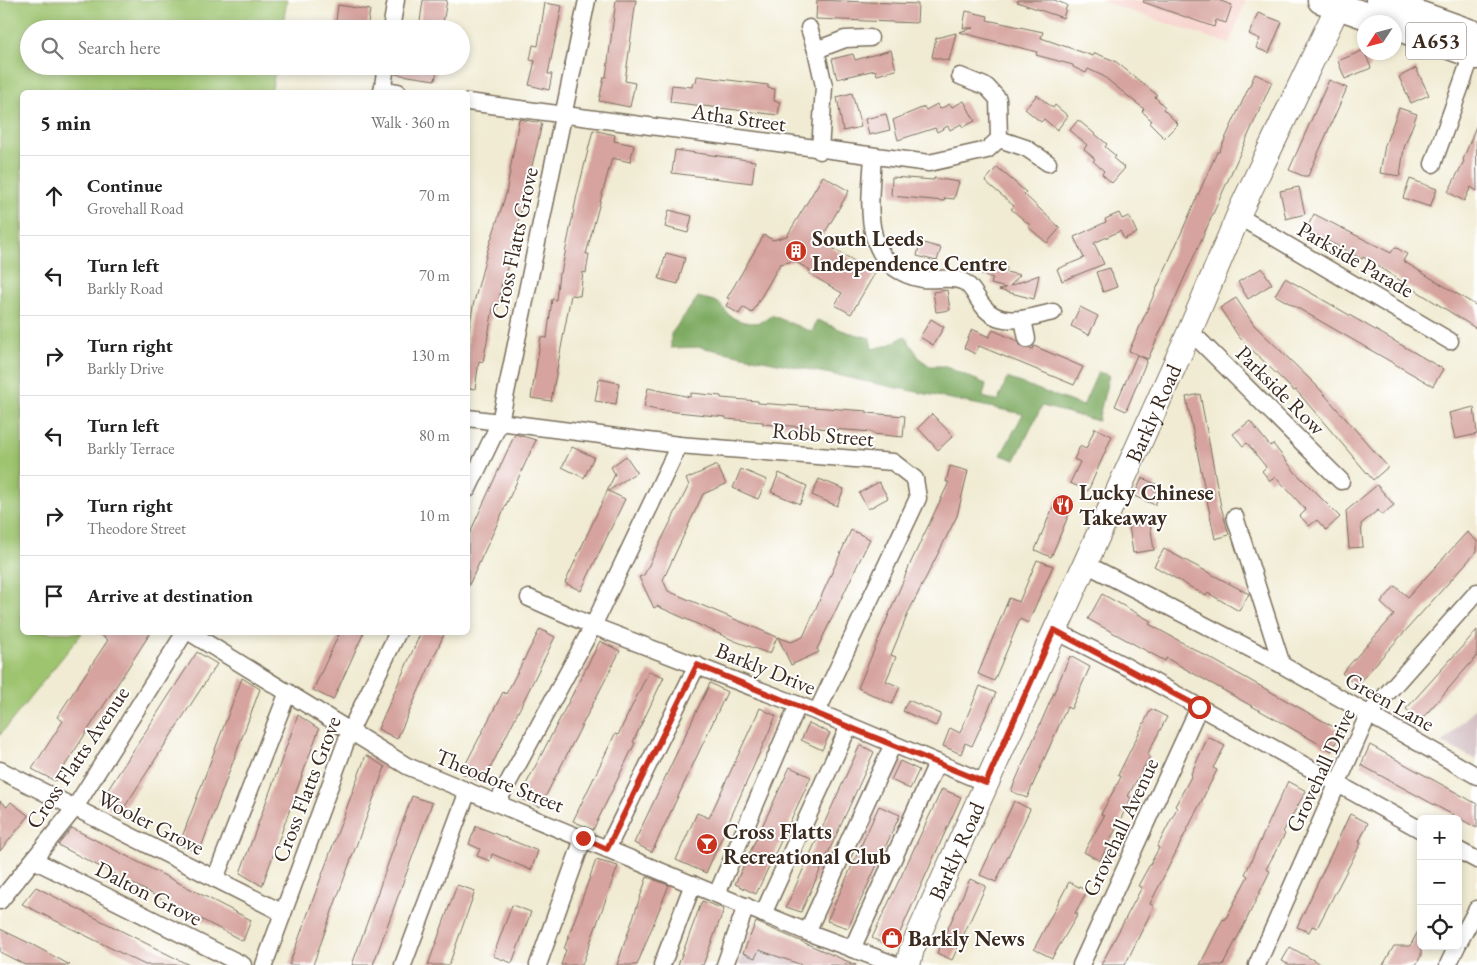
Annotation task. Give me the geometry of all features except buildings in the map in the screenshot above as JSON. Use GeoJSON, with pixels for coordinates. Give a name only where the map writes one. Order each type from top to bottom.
{"type":"FeatureCollection","features":[{"type":"Feature","properties":{"kind":"main road","name":"A653"},"geometry":{"type":"LineString","coordinates":[[1379,0],[1476,46]]}},
{"type":"Feature","properties":{"kind":"main road","name":"A653"},"geometry":{"type":"LineString","coordinates":[[1333,2],[1366,15]]}},
{"type":"Feature","properties":{"kind":"main road","name":"A653"},"geometry":{"type":"LineString","coordinates":[[1402,28],[1476,46]]}},
{"type":"Feature","properties":{"kind":"street"},"geometry":{"type":"LineString","coordinates":[[393,20],[396,0]]}},
{"type":"Feature","properties":{"kind":"street","name":"Cross Flatts Grove"},"geometry":{"type":"LineString","coordinates":[[470,485],[500,422],[587,0]]}},
{"type":"Feature","properties":{"kind":"street","name":"Barkly Road"},"geometry":{"type":"LineString","coordinates":[[908,965],[912,949],[1189,333],[1238,216],[1333,2]]}},
{"type":"Feature","properties":{"kind":"street"},"geometry":{"type":"LineString","coordinates":[[809,28],[824,86],[820,150]]}},
{"type":"Feature","properties":{"kind":"street"},"geometry":{"type":"LineString","coordinates":[[816,50],[845,39],[870,38]]}},
{"type":"Feature","properties":{"kind":"street"},"geometry":{"type":"LineString","coordinates":[[1433,164],[1476,46]]}},
{"type":"Feature","properties":{"kind":"street"},"geometry":{"type":"LineString","coordinates":[[386,75],[387,90]]}},
{"type":"Feature","properties":{"kind":"street"},"geometry":{"type":"LineString","coordinates":[[960,76],[987,86],[998,99],[999,139],[1026,148],[1048,163]]}},
{"type":"Feature","properties":{"kind":"street","name":"Atha Street"},"geometry":{"type":"LineString","coordinates":[[470,102],[929,164],[987,150],[999,139]]}},
{"type":"Feature","properties":{"kind":"street"},"geometry":{"type":"LineString","coordinates":[[873,156],[869,211],[871,230],[878,248],[890,262],[905,273],[923,279],[954,279],[964,282],[972,288],[984,307],[993,315],[1005,320],[1023,319],[1053,312]]}},
{"type":"Feature","properties":{"kind":"street","name":"Parkside Parade"},"geometry":{"type":"LineString","coordinates":[[1238,216],[1450,341]]}},
{"type":"Feature","properties":{"kind":"street"},"geometry":{"type":"LineString","coordinates":[[1023,319],[1027,339]]}},
{"type":"Feature","properties":{"kind":"street","name":"Parkside Row"},"geometry":{"type":"LineString","coordinates":[[1189,333],[1198,339],[1340,481]]}},
{"type":"Feature","properties":{"kind":"street","name":"Robb Street"},"geometry":{"type":"LineString","coordinates":[[470,418],[679,445],[893,462],[915,479],[918,498],[817,712]]}},
{"type":"Feature","properties":{"kind":"street"},"geometry":{"type":"LineString","coordinates":[[496,803],[592,626],[679,445]]}},
{"type":"Feature","properties":{"kind":"street"},"geometry":{"type":"LineString","coordinates":[[1235,517],[1282,665]]}},
{"type":"Feature","properties":{"kind":"street","name":"Green Lane"},"geometry":{"type":"LineString","coordinates":[[1084,563],[1282,665],[1477,776]]}},
{"type":"Feature","properties":{"kind":"street","name":"Grovehall Drive"},"geometry":{"type":"LineString","coordinates":[[1257,965],[1368,715],[1477,592]]}},
{"type":"Feature","properties":{"kind":"street","name":"Barkly Drive"},"geometry":{"type":"LineString","coordinates":[[529,598],[592,626],[817,712],[986,783]]}},
{"type":"Feature","properties":{"kind":"street"},"geometry":{"type":"LineString","coordinates":[[1054,630],[1199,707],[1417,828]]}},
{"type":"Feature","properties":{"kind":"street","name":"Cross Flatts Avenue"},"geometry":{"type":"LineString","coordinates":[[0,901],[74,809],[183,635]]}},
{"type":"Feature","properties":{"kind":"street","name":"Theodore Street"},"geometry":{"type":"LineString","coordinates":[[194,635],[407,766],[807,932],[896,965]]}},
{"type":"Feature","properties":{"kind":"street","name":"Cross Flatts Grove"},"geometry":{"type":"LineString","coordinates":[[264,965],[350,731],[397,635]]}},
{"type":"Feature","properties":{"kind":"street"},"geometry":{"type":"LineString","coordinates":[[607,849],[697,665]]}},
{"type":"Feature","properties":{"kind":"street"},"geometry":{"type":"LineString","coordinates":[[215,879],[288,692]]}},
{"type":"Feature","properties":{"kind":"street"},"geometry":{"type":"LineString","coordinates":[[717,894],[798,705]]}},
{"type":"Feature","properties":{"kind":"street","name":"Grovehall Avenue"},"geometry":{"type":"LineString","coordinates":[[1081,965],[1199,707]]}},
{"type":"Feature","properties":{"kind":"street"},"geometry":{"type":"LineString","coordinates":[[763,914],[849,726]]}},
{"type":"Feature","properties":{"kind":"street"},"geometry":{"type":"LineString","coordinates":[[807,932],[893,744]]}},
{"type":"Feature","properties":{"kind":"street"},"geometry":{"type":"LineString","coordinates":[[852,949],[937,763]]}},
{"type":"Feature","properties":{"kind":"street","name":"Wooler Grove"},"geometry":{"type":"LineString","coordinates":[[0,770],[283,913]]}},
{"type":"Feature","properties":{"kind":"street"},"geometry":{"type":"LineString","coordinates":[[403,965],[468,791]]}},
{"type":"Feature","properties":{"kind":"street"},"geometry":{"type":"LineString","coordinates":[[538,965],[583,838]]}},
{"type":"Feature","properties":{"kind":"street"},"geometry":{"type":"LineString","coordinates":[[1462,852],[1477,860]]}},
{"type":"Feature","properties":{"kind":"street","name":"Dalton Grove"},"geometry":{"type":"LineString","coordinates":[[34,860],[243,965]]}},
{"type":"Feature","properties":{"kind":"street"},"geometry":{"type":"LineString","coordinates":[[662,965],[693,884]]}},
{"type":"Feature","properties":{"kind":"street"},"geometry":{"type":"LineString","coordinates":[[725,965],[746,906]]}},
{"type":"Feature","properties":{"kind":"street"},"geometry":{"type":"LineString","coordinates":[[1462,937],[1477,909]]}},
{"type":"Feature","properties":{"kind":"street"},"geometry":{"type":"LineString","coordinates":[[1448,965],[1456,950]]}},
{"type":"Feature","properties":{"kind":"shaded area"},"geometry":{"type":"Polygon","coordinates":[[[1098,0],[1246,0],[1229,44],[1098,0]]]}},
{"type":"Feature","properties":{"kind":"shaded area"},"geometry":{"type":"Polygon","coordinates":[[[1477,706],[1477,760],[1443,743],[1477,706]]]}},
{"type":"Feature","properties":{"kind":"shaded area"},"geometry":{"type":"Polygon","coordinates":[[[756,922],[857,965],[738,965],[756,922]]]}},
{"type":"Feature","properties":{"kind":"green space"},"geometry":{"type":"Polygon","coordinates":[[[0,0],[287,0],[284,20],[20,20],[20,75],[274,75],[271,90],[20,90],[20,635],[80,635],[0,735],[0,0]]]}},
{"type":"Feature","properties":{"kind":"green space"},"geometry":{"type":"Polygon","coordinates":[[[698,297],[718,303],[728,314],[744,322],[756,323],[767,319],[771,315],[812,332],[817,320],[844,331],[870,338],[872,349],[889,345],[905,336],[920,359],[930,366],[944,366],[986,384],[983,397],[998,401],[1007,378],[1083,406],[1098,372],[1109,375],[1098,421],[1042,406],[1015,460],[1001,455],[1023,414],[700,347],[671,348],[671,334],[698,297]]]}},
{"type":"Feature","properties":{"kind":"place","name":"South Leeds Independence Centre"},"geometry":{"type":"Point","coordinates":[796,251]}},
{"type":"Feature","properties":{"kind":"place","name":"Lucky Chinese Takeaway"},"geometry":{"type":"Point","coordinates":[1063,505]}},
{"type":"Feature","properties":{"kind":"place","name":"Cross Flatts Recreational Club"},"geometry":{"type":"Point","coordinates":[707,844]}},
{"type":"Feature","properties":{"kind":"place","name":"Barkly News"},"geometry":{"type":"Point","coordinates":[892,938]}},
{"type":"Feature","properties":{"kind":"route"},"geometry":{"type":"LineString","coordinates":[[583,838],[607,849],[697,665],[817,712],[986,783],[1054,630],[1199,707]]}}]}
